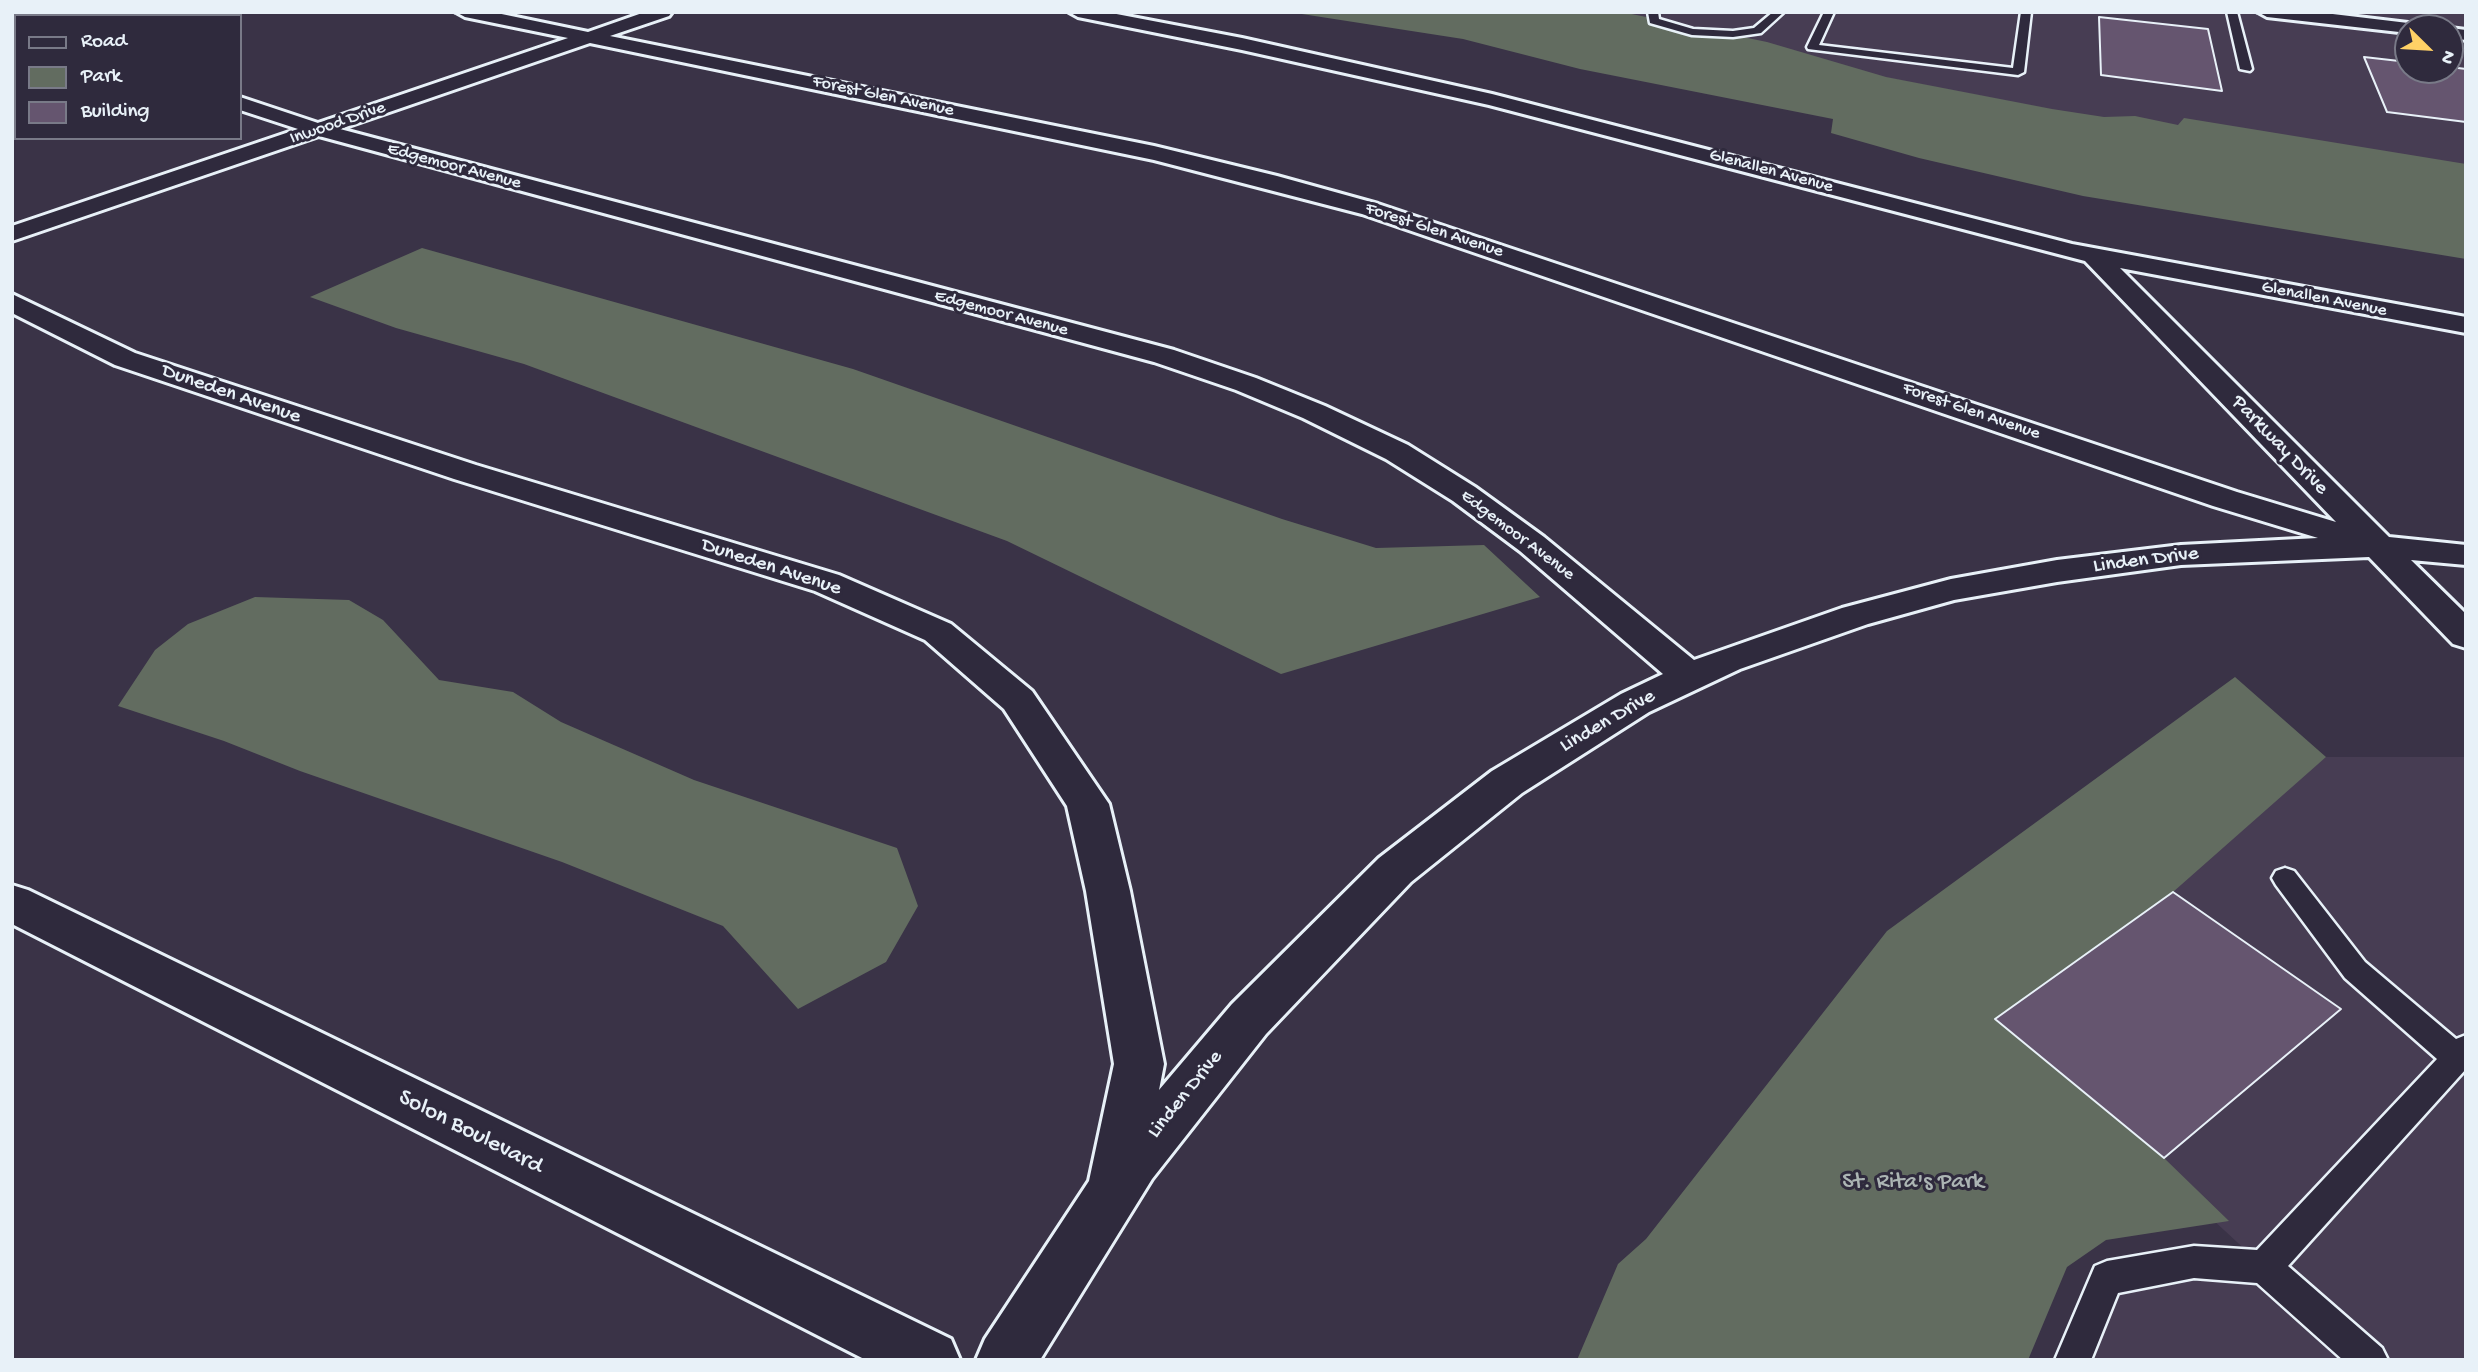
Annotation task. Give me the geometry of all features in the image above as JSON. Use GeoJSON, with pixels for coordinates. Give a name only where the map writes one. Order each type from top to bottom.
{"type":"FeatureCollection","features":[{"type":"Feature","properties":{"kind":"street","name":"Forest Glen Avenue"},"geometry":{"type":"LineString","coordinates":[[465,12],[1154,153],[1370,209],[2225,499],[2376,546]]}},
{"type":"Feature","properties":{"kind":"street","name":"Inwood Drive"},"geometry":{"type":"LineString","coordinates":[[12,234],[663,12]]}},
{"type":"Feature","properties":{"kind":"street","name":"Glenallen Avenue"},"geometry":{"type":"LineString","coordinates":[[1078,12],[1242,44],[1492,100],[2094,256],[2466,325]]}},
{"type":"Feature","properties":{"kind":"street"},"geometry":{"type":"LineString","coordinates":[[2267,12],[2394,26]]}},
{"type":"Feature","properties":{"kind":"street","name":"Edgemoor Avenue"},"geometry":{"type":"LineString","coordinates":[[242,104],[320,130],[1164,356],[1246,384],[1314,412],[1397,452],[1464,494],[1532,544],[1690,677]]}},
{"type":"Feature","properties":{"kind":"street","name":"Parkway Drive"},"geometry":{"type":"LineString","coordinates":[[2094,256],[2466,636]]}},
{"type":"Feature","properties":{"kind":"street","name":"Duneden Avenue"},"geometry":{"type":"LineString","coordinates":[[12,302],[125,359],[465,472],[827,583],[938,632],[1018,700],[1088,804],[1108,891],[1139,1064],[1113,1192]]}},
{"type":"Feature","properties":{"kind":"street","name":"Linden Drive"},"geometry":{"type":"LineString","coordinates":[[1006,1360],[1133,1161],[1249,1019],[1395,870],[1507,782],[1635,703],[1727,660],[1855,616],[1951,590],[2057,571],[2181,555],[2376,546],[2466,555]]}},
{"type":"Feature","properties":{"kind":"street","name":"Solon Boulevard"},"geometry":{"type":"LineString","coordinates":[[12,903],[636,1216],[930,1360]]}},
{"type":"Feature","properties":{"kind":"lane"},"geometry":{"type":"LineString","coordinates":[[1653,12],[1654,21],[1692,32],[1734,34],[1757,31],[1779,12]]}},
{"type":"Feature","properties":{"kind":"lane"},"geometry":{"type":"LineString","coordinates":[[1829,12],[1812,47],[2018,72],[2026,12]]}},
{"type":"Feature","properties":{"kind":"lane"},"geometry":{"type":"LineString","coordinates":[[2232,12],[2246,69]]}},
{"type":"Feature","properties":{"kind":"lane"},"geometry":{"type":"LineString","coordinates":[[2264,1267],[2461,1053],[2355,970],[2285,878]]}},
{"type":"Feature","properties":{"kind":"lane"},"geometry":{"type":"LineString","coordinates":[[2073,1360],[2107,1278],[2193,1262],[2264,1267],[2370,1360]]}},
{"type":"Feature","properties":{"kind":"shaded area"},"geometry":{"type":"Polygon","coordinates":[[[1547,12],[2466,12],[2466,190],[1547,12]]]}},
{"type":"Feature","properties":{"kind":"shaded area"},"geometry":{"type":"Polygon","coordinates":[[[2326,757],[2466,757],[2466,1360],[2073,1360],[2107,1278],[2263,1266],[1995,1019],[2326,757]]]}},
{"type":"Feature","properties":{"kind":"green space"},"geometry":{"type":"Polygon","coordinates":[[[1289,12],[1622,12],[1767,42],[1886,77],[2052,109],[2104,117],[2135,116],[2178,125],[2184,118],[2466,164],[2466,259],[2083,196],[1919,158],[1831,133],[1833,119],[1580,69],[1463,39],[1289,12]]]}},
{"type":"Feature","properties":{"kind":"green space"},"geometry":{"type":"Polygon","coordinates":[[[422,248],[853,369],[1282,519],[1376,548],[1484,545],[1540,597],[1281,674],[1007,541],[524,364],[396,328],[310,297],[422,248]]]}},
{"type":"Feature","properties":{"kind":"green space"},"geometry":{"type":"Polygon","coordinates":[[[255,597],[349,600],[383,620],[439,680],[513,692],[561,722],[694,780],[897,848],[918,906],[886,962],[798,1009],[723,926],[562,862],[300,771],[224,741],[118,706],[155,650],[188,624],[255,597]]]}},
{"type":"Feature","properties":{"kind":"green space","name":"St. Rita's Park"},"geometry":{"type":"Polygon","coordinates":[[[2235,677],[2326,757],[2173,892],[1995,1019],[2164,1158],[2229,1221],[2106,1240],[2067,1267],[2028,1360],[1577,1360],[1618,1264],[1646,1239],[1887,931],[2235,677]]]}},
{"type":"Feature","properties":{"kind":"building"},"geometry":{"type":"Polygon","coordinates":[[[2099,17],[2208,29],[2222,91],[2101,75],[2099,17]]]}},
{"type":"Feature","properties":{"kind":"building"},"geometry":{"type":"Polygon","coordinates":[[[2364,57],[2394,60],[2394,84],[2464,84],[2466,69],[2466,122],[2387,112],[2364,57]]]}},
{"type":"Feature","properties":{"kind":"building"},"geometry":{"type":"Polygon","coordinates":[[[2173,892],[2341,1009],[2164,1158],[1995,1019],[2173,892]]]}}]}
